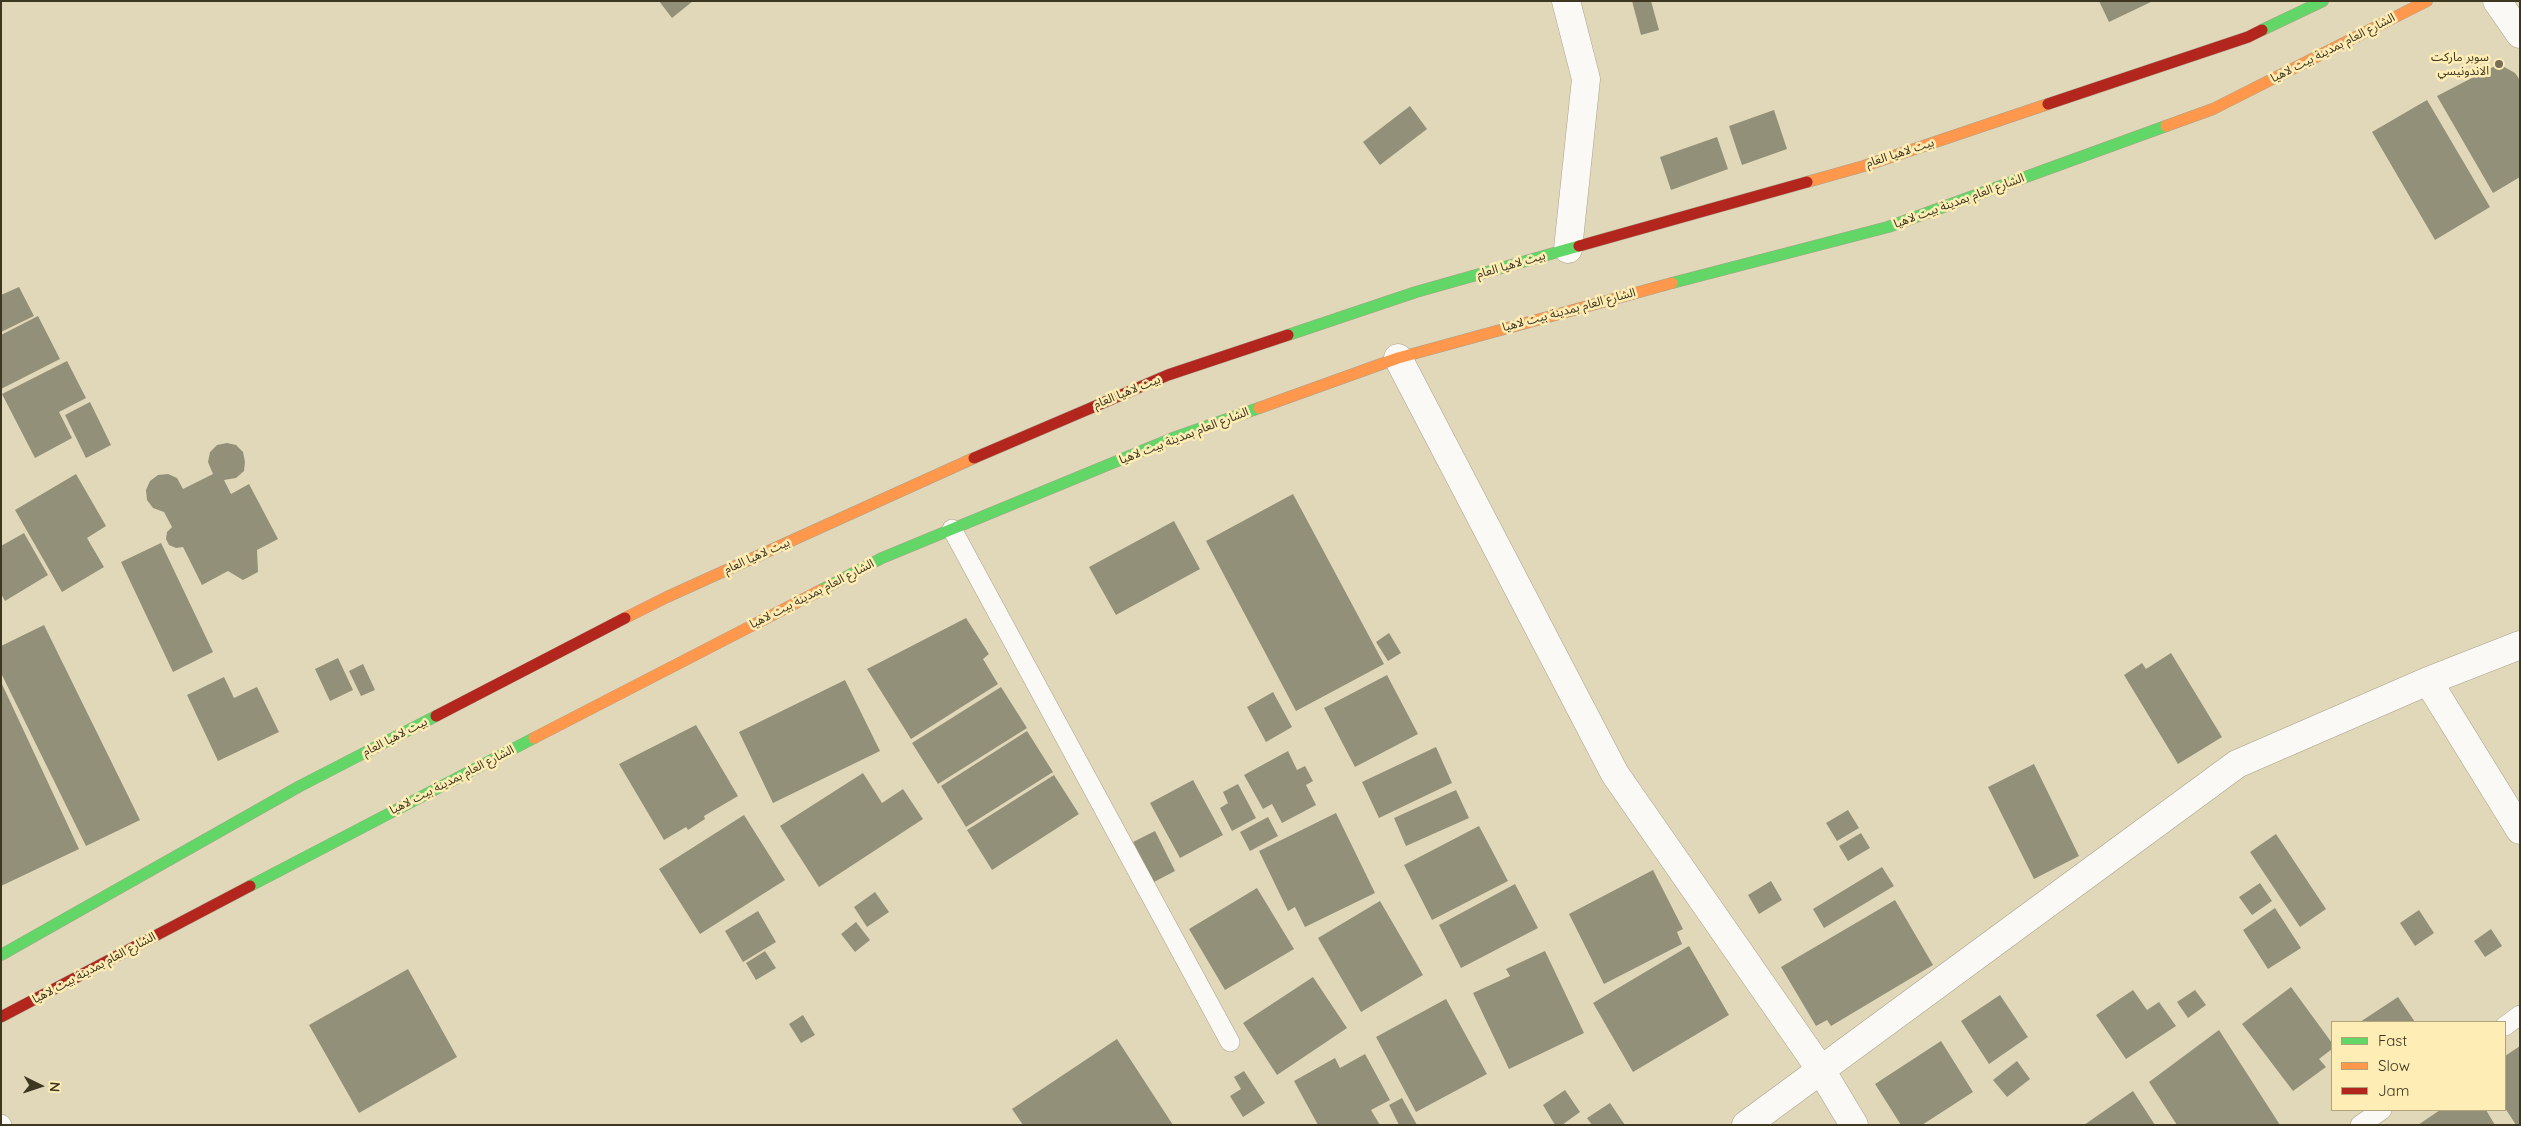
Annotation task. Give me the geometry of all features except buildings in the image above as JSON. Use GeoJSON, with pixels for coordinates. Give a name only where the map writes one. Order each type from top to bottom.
{"type":"FeatureCollection","features":[{"type":"Feature","properties":{"kind":"main road","name":"بيت لاهيا العام"},"geometry":{"type":"LineString","coordinates":[[1,955],[300,786],[667,597],[1019,437],[1168,375],[1416,292],[1864,166],[2248,37],[2323,1]]}},
{"type":"Feature","properties":{"kind":"main road","name":"الشارع العام بمدينة بيت لاهيا"},"geometry":{"type":"LineString","coordinates":[[1,1017],[419,797],[882,558],[1173,438],[1398,358],[1574,308],[1888,227],[2213,109],[2427,1]]}},
{"type":"Feature","properties":{"kind":"street"},"geometry":{"type":"LineString","coordinates":[[1566,1],[1586,79],[1568,249]]}},
{"type":"Feature","properties":{"kind":"street"},"geometry":{"type":"LineString","coordinates":[[2497,1],[2520,34]]}},
{"type":"Feature","properties":{"kind":"street"},"geometry":{"type":"LineString","coordinates":[[1398,358],[1615,774],[1821,1070],[1854,1125]]}},
{"type":"Feature","properties":{"kind":"street"},"geometry":{"type":"LineString","coordinates":[[1746,1125],[2237,764],[2428,681],[2520,645]]}},
{"type":"Feature","properties":{"kind":"street"},"geometry":{"type":"LineString","coordinates":[[2428,681],[2520,830]]}},
{"type":"Feature","properties":{"kind":"lane"},"geometry":{"type":"LineString","coordinates":[[952,529],[1230,1042]]}},
{"type":"Feature","properties":{"kind":"lane"},"geometry":{"type":"LineString","coordinates":[[2506,1025],[2520,1015]]}},
{"type":"Feature","properties":{"kind":"lane"},"geometry":{"type":"LineString","coordinates":[[2360,1125],[2381,1111]]}},
{"type":"Feature","properties":{"kind":"traffic: fast"},"geometry":{"type":"LineString","coordinates":[[2262,30],[2323,1]]}},
{"type":"Feature","properties":{"kind":"traffic: fast"},"geometry":{"type":"LineString","coordinates":[[1672,283],[1888,227],[2166,126]]}},
{"type":"Feature","properties":{"kind":"traffic: fast"},"geometry":{"type":"LineString","coordinates":[[1288,335],[1416,292],[1579,246]]}},
{"type":"Feature","properties":{"kind":"traffic: fast"},"geometry":{"type":"LineString","coordinates":[[821,590],[882,558],[1173,438],[1259,408]]}},
{"type":"Feature","properties":{"kind":"traffic: fast"},"geometry":{"type":"LineString","coordinates":[[1,955],[300,786],[436,716]]}},
{"type":"Feature","properties":{"kind":"traffic: fast"},"geometry":{"type":"LineString","coordinates":[[250,886],[534,738]]}},
{"type":"Feature","properties":{"kind":"traffic: slow"},"geometry":{"type":"LineString","coordinates":[[2166,126],[2213,109],[2427,1]]}},
{"type":"Feature","properties":{"kind":"traffic: slow"},"geometry":{"type":"LineString","coordinates":[[1807,182],[1864,166],[2048,104]]}},
{"type":"Feature","properties":{"kind":"traffic: slow"},"geometry":{"type":"LineString","coordinates":[[1259,408],[1398,358],[1672,283]]}},
{"type":"Feature","properties":{"kind":"traffic: slow"},"geometry":{"type":"LineString","coordinates":[[625,618],[667,597],[974,458]]}},
{"type":"Feature","properties":{"kind":"traffic: slow"},"geometry":{"type":"LineString","coordinates":[[534,738],[821,590]]}},
{"type":"Feature","properties":{"kind":"traffic: jam"},"geometry":{"type":"LineString","coordinates":[[2048,104],[2248,37],[2262,30]]}},
{"type":"Feature","properties":{"kind":"traffic: jam"},"geometry":{"type":"LineString","coordinates":[[1579,246],[1807,182]]}},
{"type":"Feature","properties":{"kind":"traffic: jam"},"geometry":{"type":"LineString","coordinates":[[974,458],[1168,375],[1288,335]]}},
{"type":"Feature","properties":{"kind":"traffic: jam"},"geometry":{"type":"LineString","coordinates":[[436,716],[625,618]]}},
{"type":"Feature","properties":{"kind":"traffic: jam"},"geometry":{"type":"LineString","coordinates":[[1,1017],[250,886]]}},
{"type":"Feature","properties":{"kind":"place","name":"سوبر ماركت الاندونيسي"},"geometry":{"type":"Point","coordinates":[2499,64]}}]}
